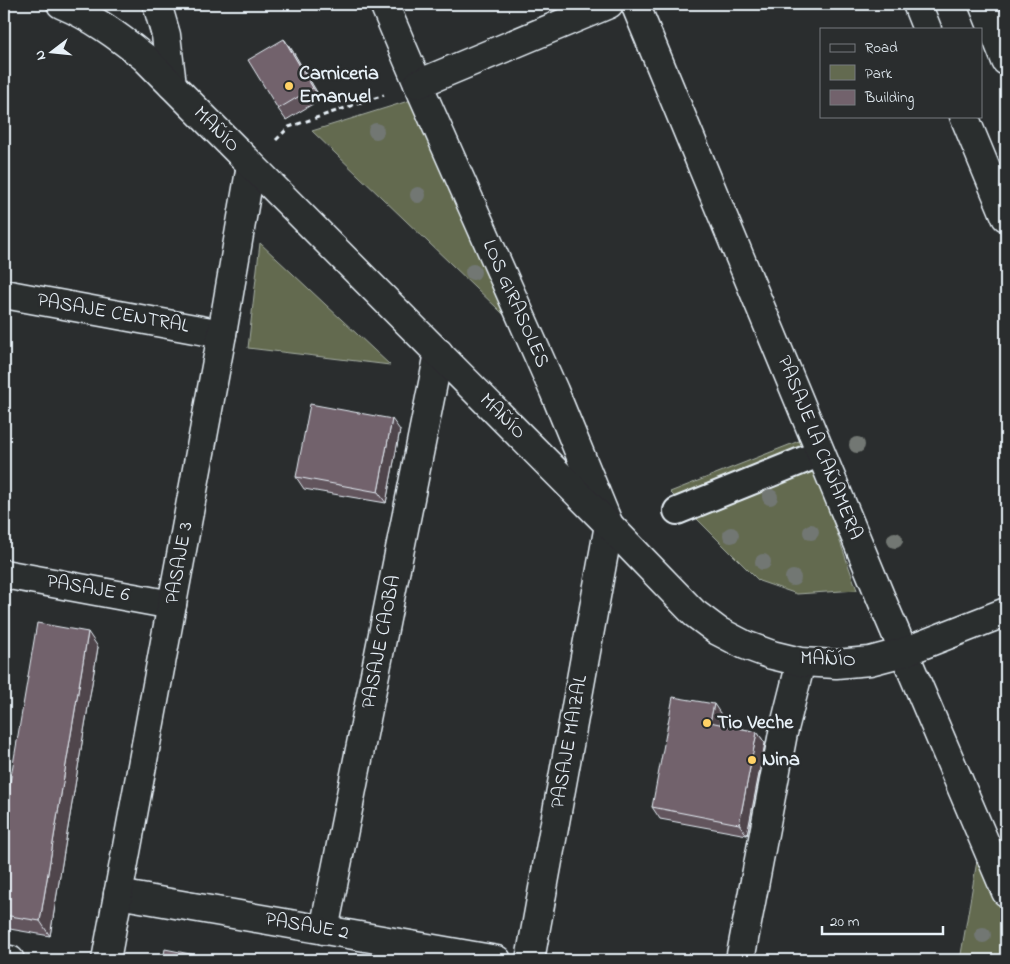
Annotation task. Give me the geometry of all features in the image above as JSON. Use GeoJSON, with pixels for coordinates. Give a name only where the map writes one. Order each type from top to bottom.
{"type":"FeatureCollection","features":[{"type":"Feature","properties":{"kind":"street","name":"MAÑÍO"},"geometry":{"type":"LineString","coordinates":[[61,4],[113,32],[144,57],[439,353],[694,613],[718,631],[745,645],[772,655],[802,662],[836,664],[870,661],[904,652],[1006,612]]}},
{"type":"Feature","properties":{"kind":"street"},"geometry":{"type":"LineString","coordinates":[[157,4],[166,35],[172,85]]}},
{"type":"Feature","properties":{"kind":"street","name":"LOS GIRASOLES"},"geometry":{"type":"LineString","coordinates":[[384,4],[554,391],[609,525]]}},
{"type":"Feature","properties":{"kind":"street"},"geometry":{"type":"LineString","coordinates":[[418,84],[609,4]]}},
{"type":"Feature","properties":{"kind":"street","name":"PASAJE LA CAÑAMERA"},"geometry":{"type":"LineString","coordinates":[[635,4],[904,652],[1006,892]]}},
{"type":"Feature","properties":{"kind":"street"},"geometry":{"type":"LineString","coordinates":[[917,4],[927,28]]}},
{"type":"Feature","properties":{"kind":"street"},"geometry":{"type":"LineString","coordinates":[[982,4],[1006,61]]}},
{"type":"Feature","properties":{"kind":"street"},"geometry":{"type":"LineString","coordinates":[[965,118],[1006,217]]}},
{"type":"Feature","properties":{"kind":"street","name":"PASAJE 3"},"geometry":{"type":"LineString","coordinates":[[106,960],[222,334],[251,165]]}},
{"type":"Feature","properties":{"kind":"street","name":"PASAJE CENTRAL"},"geometry":{"type":"LineString","coordinates":[[4,294],[222,334]]}},
{"type":"Feature","properties":{"kind":"street","name":"PASAJE CAOBA"},"geometry":{"type":"LineString","coordinates":[[324,930],[439,353]]}},
{"type":"Feature","properties":{"kind":"street"},"geometry":{"type":"LineString","coordinates":[[677,511],[821,453]]}},
{"type":"Feature","properties":{"kind":"street","name":"PASAJE MAIZAL"},"geometry":{"type":"LineString","coordinates":[[530,960],[609,525]]}},
{"type":"Feature","properties":{"kind":"street","name":"PASAJE 6"},"geometry":{"type":"LineString","coordinates":[[4,574],[172,605]]}},
{"type":"Feature","properties":{"kind":"street"},"geometry":{"type":"LineString","coordinates":[[740,960],[783,734],[802,662]]}},
{"type":"Feature","properties":{"kind":"street","name":"PASAJE 2"},"geometry":{"type":"LineString","coordinates":[[118,894],[497,960]]}},
{"type":"Feature","properties":{"kind":"street"},"geometry":{"type":"LineString","coordinates":[[4,959],[10,960]]}},
{"type":"Feature","properties":{"kind":"path"},"geometry":{"type":"LineString","coordinates":[[251,165],[289,127],[418,84]]}},
{"type":"Feature","properties":{"kind":"green space"},"geometry":{"type":"Polygon","coordinates":[[[421,97],[521,331],[312,131],[421,97]]]}},
{"type":"Feature","properties":{"kind":"green space"},"geometry":{"type":"Polygon","coordinates":[[[260,243],[390,365],[248,348],[260,243]]]}},
{"type":"Feature","properties":{"kind":"green space"},"geometry":{"type":"Polygon","coordinates":[[[804,439],[857,590],[797,594],[759,581],[670,492],[804,439]]]}},
{"type":"Feature","properties":{"kind":"green space"},"geometry":{"type":"Polygon","coordinates":[[[979,849],[1006,920],[1006,960],[960,960],[979,849]]]}},
{"type":"Feature","properties":{"kind":"building","name":"Carniceria Emanuel"},"geometry":{"type":"Polygon","coordinates":[[[284,39],[313,88],[278,109],[248,60],[284,39]]]}},
{"type":"Feature","properties":{"kind":"building"},"geometry":{"type":"Polygon","coordinates":[[[310,404],[392,419],[378,492],[296,477],[310,404]]]}},
{"type":"Feature","properties":{"kind":"building"},"geometry":{"type":"Polygon","coordinates":[[[37,623],[88,632],[40,921],[4,915],[4,812],[37,623]]]}},
{"type":"Feature","properties":{"kind":"building"},"geometry":{"type":"Polygon","coordinates":[[[673,697],[714,704],[710,722],[757,732],[739,824],[652,807],[673,697]]]}},
{"type":"Feature","properties":{"kind":"building"},"geometry":{"type":"Polygon","coordinates":[[[165,949],[220,960],[163,960],[165,949]]]}},
{"type":"Feature","properties":{"kind":"place","name":"Carniceria Emanuel"},"geometry":{"type":"Point","coordinates":[289,86]}},
{"type":"Feature","properties":{"kind":"place","name":"Tio Veche"},"geometry":{"type":"Point","coordinates":[707,723]}},
{"type":"Feature","properties":{"kind":"place","name":"Nina"},"geometry":{"type":"Point","coordinates":[752,760]}}]}
